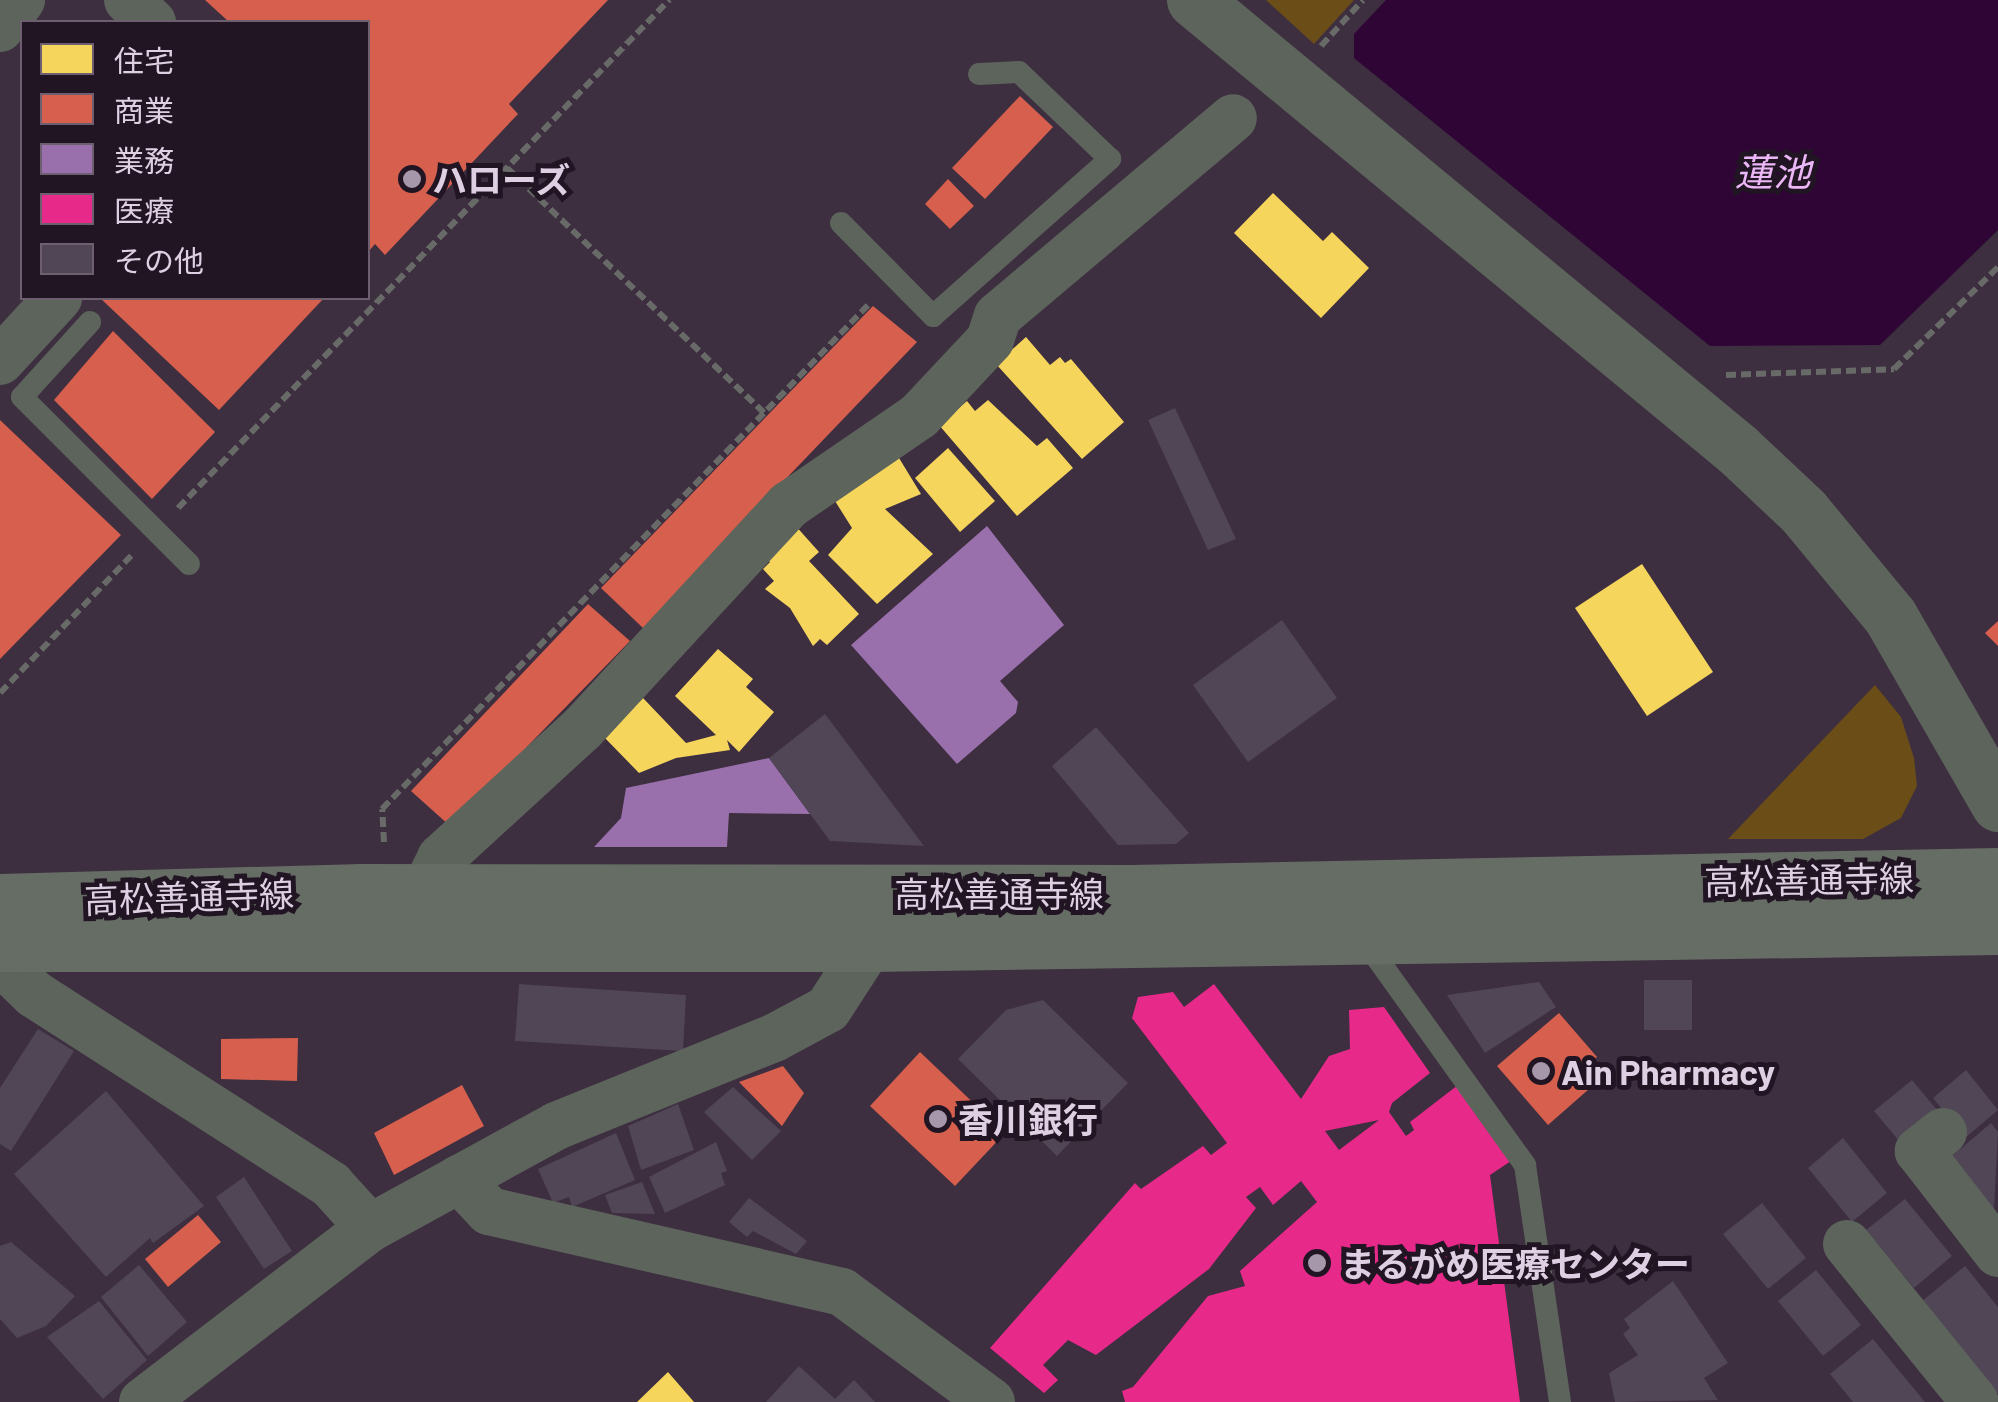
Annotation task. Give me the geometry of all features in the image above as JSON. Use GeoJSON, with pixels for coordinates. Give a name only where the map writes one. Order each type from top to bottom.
{"type":"FeatureCollection","features":[{"type":"Feature","properties":{"kind":"main road","name":"高松善通寺線"},"geometry":{"type":"LineString","coordinates":[[0,901],[405,874],[871,919],[1362,936],[1998,927]]}},
{"type":"Feature","properties":{"kind":"main road","name":"高松善通寺線"},"geometry":{"type":"LineString","coordinates":[[0,944],[871,919],[1328,888],[1998,876]]}},
{"type":"Feature","properties":{"kind":"street"},"geometry":{"type":"LineString","coordinates":[[0,28],[21,0]]}},
{"type":"Feature","properties":{"kind":"street"},"geometry":{"type":"LineString","coordinates":[[128,0],[150,20]]}},
{"type":"Feature","properties":{"kind":"street"},"geometry":{"type":"LineString","coordinates":[[1194,0],[1738,448],[1803,511],[1890,616],[1998,804]]}},
{"type":"Feature","properties":{"kind":"street"},"geometry":{"type":"LineString","coordinates":[[405,874],[441,858],[582,729],[789,506],[919,416],[990,340],[998,316],[1233,118]]}},
{"type":"Feature","properties":{"kind":"street"},"geometry":{"type":"LineString","coordinates":[[0,361],[74,310]]}},
{"type":"Feature","properties":{"kind":"street"},"geometry":{"type":"LineString","coordinates":[[145,1401],[370,1228],[556,1126],[774,1038],[828,1009],[871,919]]}},
{"type":"Feature","properties":{"kind":"street"},"geometry":{"type":"LineString","coordinates":[[0,961],[34,994],[331,1185],[370,1228]]}},
{"type":"Feature","properties":{"kind":"street"},"geometry":{"type":"LineString","coordinates":[[1943,1132],[1919,1151],[1998,1253]]}},
{"type":"Feature","properties":{"kind":"street"},"geometry":{"type":"LineString","coordinates":[[459,1179],[489,1211],[662,1245],[842,1292],[992,1402]]}},
{"type":"Feature","properties":{"kind":"street"},"geometry":{"type":"LineString","coordinates":[[1847,1244],[1974,1402]]}},
{"type":"Feature","properties":{"kind":"lane"},"geometry":{"type":"LineString","coordinates":[[841,222],[933,316],[1110,159],[1019,72],[980,74]]}},
{"type":"Feature","properties":{"kind":"lane"},"geometry":{"type":"LineString","coordinates":[[74,310],[22,397],[189,564]]}},
{"type":"Feature","properties":{"kind":"lane"},"geometry":{"type":"LineString","coordinates":[[1328,888],[1526,1165],[1560,1402]]}},
{"type":"Feature","properties":{"kind":"path"},"geometry":{"type":"LineString","coordinates":[[0,693],[669,0]]}},
{"type":"Feature","properties":{"kind":"path"},"geometry":{"type":"LineString","coordinates":[[1314,54],[1363,0]]}},
{"type":"Feature","properties":{"kind":"path"},"geometry":{"type":"LineString","coordinates":[[507,168],[764,413]]}},
{"type":"Feature","properties":{"kind":"path"},"geometry":{"type":"LineString","coordinates":[[1710,376],[1894,369],[1998,267]]}},
{"type":"Feature","properties":{"kind":"path"},"geometry":{"type":"LineString","coordinates":[[405,874],[382,809],[878,294]]}},
{"type":"Feature","properties":{"kind":"shaded area"},"geometry":{"type":"Polygon","coordinates":[[[1266,0],[1354,0],[1314,44],[1266,0]]]}},
{"type":"Feature","properties":{"kind":"shaded area"},"geometry":{"type":"Polygon","coordinates":[[[1875,685],[1901,717],[1914,758],[1917,786],[1901,818],[1863,839],[1728,839],[1875,685]]]}},
{"type":"Feature","properties":{"kind":"water","name":"蓮池"},"geometry":{"type":"Polygon","coordinates":[[[1386,0],[1998,0],[1998,230],[1880,345],[1710,346],[1354,58],[1354,34],[1386,0]]]}},
{"type":"Feature","properties":{"kind":"building: 住宅"},"geometry":{"type":"Polygon","coordinates":[[[1273,193],[1323,241],[1332,232],[1369,268],[1321,318],[1234,233],[1273,193]]]}},
{"type":"Feature","properties":{"kind":"building: 住宅"},"geometry":{"type":"Polygon","coordinates":[[[1026,337],[1050,365],[1060,357],[1065,363],[1071,359],[1124,422],[1082,459],[996,364],[1026,337]]]}},
{"type":"Feature","properties":{"kind":"building: 住宅"},"geometry":{"type":"Polygon","coordinates":[[[988,400],[1037,446],[1047,438],[1073,468],[1017,516],[939,425],[967,401],[975,411],[988,400]]]}},
{"type":"Feature","properties":{"kind":"building: 住宅"},"geometry":{"type":"Polygon","coordinates":[[[948,448],[995,501],[960,532],[915,478],[948,448]]]}},
{"type":"Feature","properties":{"kind":"building: 住宅"},"geometry":{"type":"Polygon","coordinates":[[[899,458],[921,494],[885,509],[933,554],[877,604],[828,555],[852,528],[835,501],[899,458]]]}},
{"type":"Feature","properties":{"kind":"building: 住宅"},"geometry":{"type":"Polygon","coordinates":[[[794,524],[819,552],[809,561],[859,614],[827,645],[820,639],[813,646],[790,608],[765,589],[774,581],[763,569],[770,562],[763,554],[794,524]]]}},
{"type":"Feature","properties":{"kind":"building: 住宅"},"geometry":{"type":"Polygon","coordinates":[[[1642,564],[1713,672],[1647,716],[1575,608],[1642,564]]]}},
{"type":"Feature","properties":{"kind":"building: 住宅"},"geometry":{"type":"Polygon","coordinates":[[[718,649],[753,679],[746,687],[774,712],[739,752],[727,740],[730,750],[676,758],[639,773],[604,737],[643,698],[686,743],[716,735],[675,696],[718,649]]]}},
{"type":"Feature","properties":{"kind":"building: 住宅"},"geometry":{"type":"Polygon","coordinates":[[[668,1372],[694,1402],[637,1402],[668,1372]]]}},
{"type":"Feature","properties":{"kind":"building: 商業","name":"ハローズ"},"geometry":{"type":"Polygon","coordinates":[[[205,0],[608,0],[509,104],[518,114],[385,255],[375,244],[370,250],[370,20],[227,20],[205,0]]]}},
{"type":"Feature","properties":{"kind":"building: 商業"},"geometry":{"type":"Polygon","coordinates":[[[1020,96],[1053,127],[985,199],[952,168],[1020,96]]]}},
{"type":"Feature","properties":{"kind":"building: 商業"},"geometry":{"type":"Polygon","coordinates":[[[948,179],[974,206],[950,229],[925,204],[948,179]]]}},
{"type":"Feature","properties":{"kind":"building: 商業"},"geometry":{"type":"Polygon","coordinates":[[[102,300],[322,300],[219,410],[102,300]]]}},
{"type":"Feature","properties":{"kind":"building: 商業"},"geometry":{"type":"Polygon","coordinates":[[[873,306],[917,342],[643,628],[601,588],[873,306]]]}},
{"type":"Feature","properties":{"kind":"building: 商業"},"geometry":{"type":"Polygon","coordinates":[[[113,331],[215,432],[152,499],[54,400],[113,331]]]}},
{"type":"Feature","properties":{"kind":"building: 商業"},"geometry":{"type":"Polygon","coordinates":[[[0,420],[121,535],[0,659],[0,420]]]}},
{"type":"Feature","properties":{"kind":"building: 商業"},"geometry":{"type":"Polygon","coordinates":[[[588,604],[630,641],[450,826],[411,791],[588,604]]]}},
{"type":"Feature","properties":{"kind":"building: 商業"},"geometry":{"type":"Polygon","coordinates":[[[1998,621],[1998,646],[1985,633],[1998,621]]]}},
{"type":"Feature","properties":{"kind":"building: 商業","name":"Ain Pharmacy"},"geometry":{"type":"Polygon","coordinates":[[[1559,1013],[1597,1057],[1577,1075],[1589,1089],[1548,1125],[1497,1066],[1559,1013]]]}},
{"type":"Feature","properties":{"kind":"building: 商業"},"geometry":{"type":"Polygon","coordinates":[[[298,1038],[297,1081],[221,1079],[221,1039],[298,1038]]]}},
{"type":"Feature","properties":{"kind":"building: 商業","name":"香川銀行"},"geometry":{"type":"Polygon","coordinates":[[[920,1052],[1005,1133],[955,1186],[870,1106],[920,1052]]]}},
{"type":"Feature","properties":{"kind":"building: 商業"},"geometry":{"type":"Polygon","coordinates":[[[783,1066],[804,1093],[782,1126],[739,1082],[783,1066]]]}},
{"type":"Feature","properties":{"kind":"building: 商業"},"geometry":{"type":"Polygon","coordinates":[[[462,1085],[484,1126],[394,1175],[374,1133],[462,1085]]]}},
{"type":"Feature","properties":{"kind":"building: 商業"},"geometry":{"type":"Polygon","coordinates":[[[198,1215],[221,1242],[168,1287],[145,1259],[198,1215]]]}},
{"type":"Feature","properties":{"kind":"building: 業務"},"geometry":{"type":"Polygon","coordinates":[[[987,526],[1064,625],[1000,681],[1018,702],[1016,713],[957,764],[851,645],[987,526]]]}},
{"type":"Feature","properties":{"kind":"building: 業務"},"geometry":{"type":"Polygon","coordinates":[[[769,758],[810,814],[729,813],[727,847],[594,847],[621,818],[626,788],[769,758]]]}},
{"type":"Feature","properties":{"kind":"building: 医療","name":"まるがめ医療センター"},"geometry":{"type":"Polygon","coordinates":[[[1214,984],[1301,1099],[1329,1056],[1350,1049],[1349,1010],[1384,1007],[1430,1073],[1392,1103],[1389,1112],[1406,1136],[1414,1130],[1410,1122],[1458,1085],[1511,1161],[1490,1175],[1520,1402],[1125,1402],[1122,1391],[1133,1387],[1208,1296],[1245,1286],[1240,1271],[1317,1202],[1301,1181],[1273,1205],[1260,1187],[1246,1197],[1256,1208],[1209,1269],[1096,1355],[1068,1340],[1043,1365],[1058,1380],[1044,1393],[990,1348],[1135,1183],[1141,1189],[1203,1146],[1211,1155],[1227,1143],[1132,1018],[1138,997],[1173,992],[1184,1007],[1214,984]],[[1379,1120],[1325,1131],[1339,1150],[1379,1120]]]}},
{"type":"Feature","properties":{"kind":"building: その他"},"geometry":{"type":"Polygon","coordinates":[[[1175,408],[1236,539],[1208,550],[1148,420],[1175,408]]]}},
{"type":"Feature","properties":{"kind":"building: その他"},"geometry":{"type":"Polygon","coordinates":[[[1282,620],[1337,698],[1248,762],[1193,685],[1282,620]]]}},
{"type":"Feature","properties":{"kind":"building: その他"},"geometry":{"type":"Polygon","coordinates":[[[825,714],[924,846],[830,841],[769,758],[825,714]]]}},
{"type":"Feature","properties":{"kind":"building: その他"},"geometry":{"type":"Polygon","coordinates":[[[1096,727],[1189,833],[1176,844],[1118,845],[1052,766],[1096,727]]]}},
{"type":"Feature","properties":{"kind":"building: その他"},"geometry":{"type":"Polygon","coordinates":[[[1644,980],[1692,980],[1692,1030],[1644,1030],[1644,980]]]}},
{"type":"Feature","properties":{"kind":"building: その他"},"geometry":{"type":"Polygon","coordinates":[[[1539,982],[1556,1007],[1485,1053],[1447,995],[1539,982]]]}},
{"type":"Feature","properties":{"kind":"building: その他"},"geometry":{"type":"Polygon","coordinates":[[[519,984],[686,995],[683,1051],[515,1041],[519,984]]]}},
{"type":"Feature","properties":{"kind":"building: その他"},"geometry":{"type":"Polygon","coordinates":[[[1043,1000],[1128,1083],[1057,1156],[958,1059],[1006,1010],[1043,1000]]]}},
{"type":"Feature","properties":{"kind":"building: その他"},"geometry":{"type":"Polygon","coordinates":[[[38,1029],[74,1051],[11,1151],[0,1144],[0,1088],[38,1029]]]}},
{"type":"Feature","properties":{"kind":"building: その他"},"geometry":{"type":"Polygon","coordinates":[[[1966,1070],[1998,1110],[1965,1138],[1933,1098],[1966,1070]]]}},
{"type":"Feature","properties":{"kind":"building: その他"},"geometry":{"type":"Polygon","coordinates":[[[1912,1080],[1937,1110],[1899,1141],[1874,1111],[1912,1080]]]}},
{"type":"Feature","properties":{"kind":"building: その他"},"geometry":{"type":"Polygon","coordinates":[[[733,1087],[781,1131],[752,1160],[704,1112],[733,1087]]]}},
{"type":"Feature","properties":{"kind":"building: その他"},"geometry":{"type":"Polygon","coordinates":[[[106,1091],[204,1206],[153,1243],[150,1238],[106,1277],[14,1174],[106,1091]]]}},
{"type":"Feature","properties":{"kind":"building: その他"},"geometry":{"type":"Polygon","coordinates":[[[678,1104],[694,1150],[641,1170],[628,1126],[678,1104]]]}},
{"type":"Feature","properties":{"kind":"building: その他"},"geometry":{"type":"Polygon","coordinates":[[[1991,1123],[1998,1132],[1994,1210],[1951,1157],[1991,1123]]]}},
{"type":"Feature","properties":{"kind":"building: その他"},"geometry":{"type":"Polygon","coordinates":[[[616,1133],[635,1180],[572,1207],[569,1197],[553,1203],[538,1169],[616,1133]]]}},
{"type":"Feature","properties":{"kind":"building: その他"},"geometry":{"type":"Polygon","coordinates":[[[1843,1138],[1887,1193],[1852,1222],[1808,1168],[1843,1138]]]}},
{"type":"Feature","properties":{"kind":"building: その他"},"geometry":{"type":"Polygon","coordinates":[[[716,1142],[727,1171],[721,1173],[725,1185],[665,1213],[649,1177],[716,1142]]]}},
{"type":"Feature","properties":{"kind":"building: その他"},"geometry":{"type":"Polygon","coordinates":[[[244,1177],[292,1251],[264,1269],[216,1197],[244,1177]]]}},
{"type":"Feature","properties":{"kind":"building: その他"},"geometry":{"type":"Polygon","coordinates":[[[642,1182],[655,1214],[612,1213],[605,1195],[642,1182]]]}},
{"type":"Feature","properties":{"kind":"building: その他"},"geometry":{"type":"Polygon","coordinates":[[[749,1198],[807,1241],[796,1254],[753,1231],[747,1237],[729,1222],[749,1198]]]}},
{"type":"Feature","properties":{"kind":"building: その他"},"geometry":{"type":"Polygon","coordinates":[[[1905,1199],[1952,1256],[1914,1288],[1866,1230],[1905,1199]]]}},
{"type":"Feature","properties":{"kind":"building: その他"},"geometry":{"type":"Polygon","coordinates":[[[1762,1203],[1806,1258],[1768,1289],[1723,1234],[1762,1203]]]}},
{"type":"Feature","properties":{"kind":"building: その他"},"geometry":{"type":"Polygon","coordinates":[[[11,1242],[75,1296],[46,1326],[17,1338],[0,1319],[0,1246],[11,1242]]]}},
{"type":"Feature","properties":{"kind":"building: その他"},"geometry":{"type":"Polygon","coordinates":[[[139,1265],[187,1322],[148,1356],[101,1297],[139,1265]]]}},
{"type":"Feature","properties":{"kind":"building: その他"},"geometry":{"type":"Polygon","coordinates":[[[1965,1266],[1998,1307],[1998,1394],[1922,1301],[1965,1266]]]}},
{"type":"Feature","properties":{"kind":"building: その他"},"geometry":{"type":"Polygon","coordinates":[[[1816,1270],[1861,1325],[1823,1356],[1778,1301],[1816,1270]]]}},
{"type":"Feature","properties":{"kind":"building: その他"},"geometry":{"type":"Polygon","coordinates":[[[1673,1281],[1728,1363],[1704,1378],[1718,1400],[1615,1402],[1609,1373],[1638,1355],[1623,1334],[1630,1328],[1624,1319],[1673,1281]]]}},
{"type":"Feature","properties":{"kind":"building: その他"},"geometry":{"type":"Polygon","coordinates":[[[99,1301],[147,1360],[103,1399],[47,1337],[99,1301]]]}},
{"type":"Feature","properties":{"kind":"building: その他"},"geometry":{"type":"Polygon","coordinates":[[[1873,1339],[1925,1402],[1853,1402],[1830,1374],[1873,1339]]]}},
{"type":"Feature","properties":{"kind":"building: その他"},"geometry":{"type":"Polygon","coordinates":[[[799,1366],[835,1399],[854,1380],[875,1402],[766,1402],[799,1366]]]}},
{"type":"Feature","properties":{"kind":"place","name":"ハローズ"},"geometry":{"type":"Point","coordinates":[412,179]}},
{"type":"Feature","properties":{"kind":"place","name":"Ain Pharmacy"},"geometry":{"type":"Point","coordinates":[1541,1071]}},
{"type":"Feature","properties":{"kind":"place","name":"香川銀行"},"geometry":{"type":"Point","coordinates":[938,1119]}},
{"type":"Feature","properties":{"kind":"place","name":"まるがめ医療センター"},"geometry":{"type":"Point","coordinates":[1317,1263]}}]}
